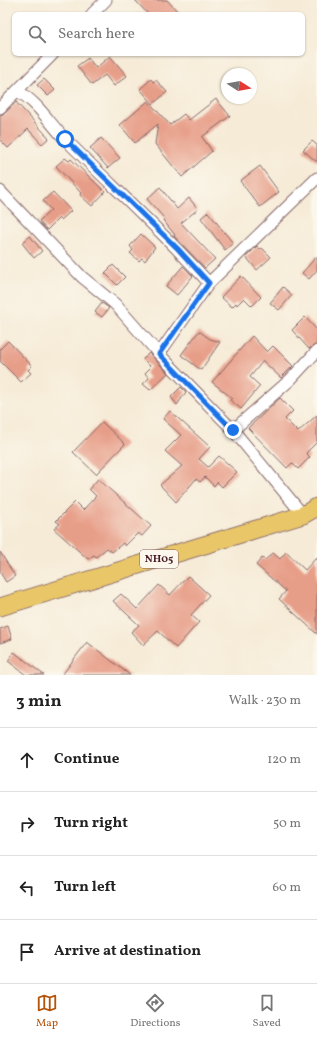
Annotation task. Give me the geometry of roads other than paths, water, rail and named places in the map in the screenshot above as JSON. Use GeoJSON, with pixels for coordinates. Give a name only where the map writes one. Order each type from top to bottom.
{"type":"FeatureCollection","features":[{"type":"Feature","properties":{"kind":"main road","name":"NH05"},"geometry":{"type":"LineString","coordinates":[[0,608],[310,511]]}},
{"type":"Feature","properties":{"kind":"street"},"geometry":{"type":"LineString","coordinates":[[94,12],[106,0]]}},
{"type":"Feature","properties":{"kind":"street"},"geometry":{"type":"LineString","coordinates":[[0,108],[51,56]]}},
{"type":"Feature","properties":{"kind":"street"},"geometry":{"type":"LineString","coordinates":[[16,91],[27,96],[65,139],[178,249],[209,283]]}},
{"type":"Feature","properties":{"kind":"street"},"geometry":{"type":"LineString","coordinates":[[159,354],[209,283],[317,178]]}},
{"type":"Feature","properties":{"kind":"street"},"geometry":{"type":"LineString","coordinates":[[0,191],[82,277],[115,304],[159,354],[310,511]]}},
{"type":"Feature","properties":{"kind":"street"},"geometry":{"type":"LineString","coordinates":[[233,430],[290,380],[317,351]]}}]}
